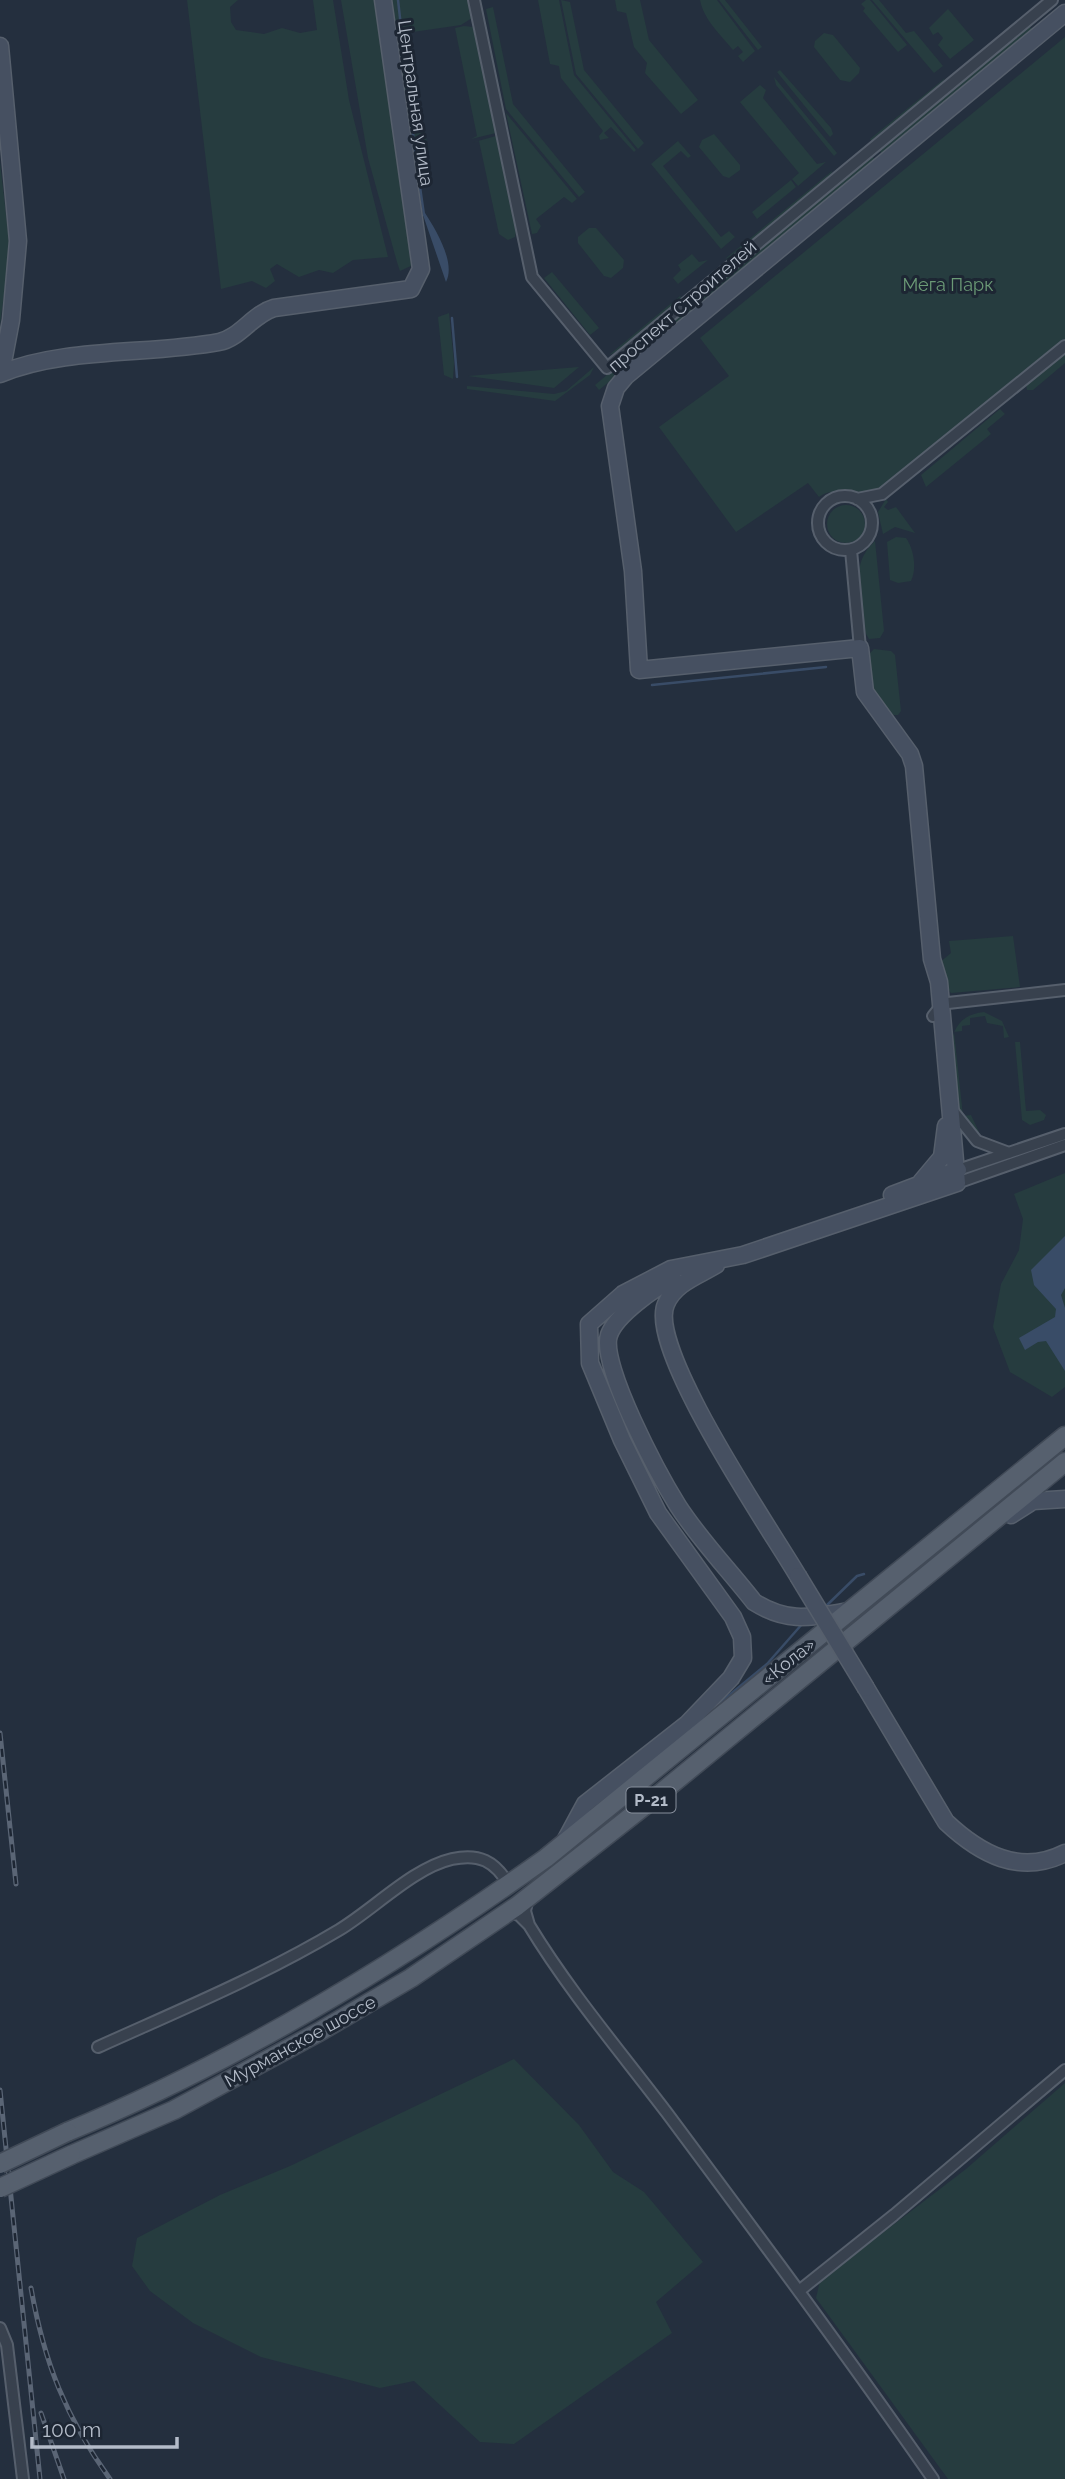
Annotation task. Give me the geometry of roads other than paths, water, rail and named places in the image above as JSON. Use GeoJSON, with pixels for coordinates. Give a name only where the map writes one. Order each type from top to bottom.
{"type":"FeatureCollection","features":[{"type":"Feature","properties":{"kind":"main road","name":"«Кола»"},"geometry":{"type":"LineString","coordinates":[[509,1885],[564,1844],[1065,1436]]}},
{"type":"Feature","properties":{"kind":"main road","name":"«Кола»"},"geometry":{"type":"LineString","coordinates":[[518,1905],[1065,1462]]}},
{"type":"Feature","properties":{"kind":"main road","name":"Мурманское шоссе"},"geometry":{"type":"LineString","coordinates":[[0,2164],[170,2084],[306,2011],[399,1957],[509,1885]]}},
{"type":"Feature","properties":{"kind":"main road","name":"Мурманское шоссе"},"geometry":{"type":"LineString","coordinates":[[0,2188],[174,2109],[319,2032],[411,1978],[518,1905]]}},
{"type":"Feature","properties":{"kind":"street","name":"Центральная улица"},"geometry":{"type":"LineString","coordinates":[[0,373],[31,363],[223,341],[256,315],[274,308],[411,289],[421,269],[383,0]]}},
{"type":"Feature","properties":{"kind":"street"},"geometry":{"type":"LineString","coordinates":[[474,0],[532,277],[607,368],[1052,0]]}},
{"type":"Feature","properties":{"kind":"street","name":"проспект Строителей"},"geometry":{"type":"LineString","coordinates":[[614,415],[610,406],[612,397],[626,376],[1065,13]]}},
{"type":"Feature","properties":{"kind":"street","name":"проспект Строителей"},"geometry":{"type":"LineString","coordinates":[[614,415],[627,388],[1065,23]]}},
{"type":"Feature","properties":{"kind":"street"},"geometry":{"type":"LineString","coordinates":[[0,46],[18,241],[11,320],[0,373]]}},
{"type":"Feature","properties":{"kind":"street"},"geometry":{"type":"LineString","coordinates":[[882,494],[857,499],[842,497],[829,502],[818,523],[821,535],[828,544],[850,550],[868,538],[871,517],[882,494],[1065,345]]}},
{"type":"Feature","properties":{"kind":"street"},"geometry":{"type":"LineString","coordinates":[[614,415],[634,571],[639,670],[860,648]]}},
{"type":"Feature","properties":{"kind":"street"},"geometry":{"type":"LineString","coordinates":[[857,499],[868,508],[871,517]]}},
{"type":"Feature","properties":{"kind":"street"},"geometry":{"type":"LineString","coordinates":[[850,550],[865,692],[905,746],[914,766],[932,959],[939,984],[937,1011]]}},
{"type":"Feature","properties":{"kind":"street"},"geometry":{"type":"LineString","coordinates":[[932,959],[929,984],[937,1011],[954,1178]]}},
{"type":"Feature","properties":{"kind":"street"},"geometry":{"type":"LineString","coordinates":[[939,984],[948,995],[960,1002]]}},
{"type":"Feature","properties":{"kind":"street"},"geometry":{"type":"LineString","coordinates":[[937,1011],[960,1002],[1065,990]]}},
{"type":"Feature","properties":{"kind":"street"},"geometry":{"type":"LineString","coordinates":[[949,1118],[977,1141],[1009,1153]]}},
{"type":"Feature","properties":{"kind":"street"},"geometry":{"type":"LineString","coordinates":[[916,1186],[942,1157],[949,1118]]}},
{"type":"Feature","properties":{"kind":"street"},"geometry":{"type":"LineString","coordinates":[[1065,1134],[1009,1153],[954,1178],[916,1186],[740,1248],[727,1259],[676,1287],[665,1305],[663,1319],[668,1344],[687,1390],[946,1822],[961,1837],[1000,1860],[1021,1864],[1044,1862],[1065,1853]]}},
{"type":"Feature","properties":{"kind":"street"},"geometry":{"type":"LineString","coordinates":[[850,1611],[798,1619],[769,1611],[754,1602],[679,1507],[645,1445],[609,1362],[609,1334],[633,1305],[669,1280],[954,1178],[1065,1145]]}},
{"type":"Feature","properties":{"kind":"street"},"geometry":{"type":"LineString","coordinates":[[564,1844],[585,1804],[687,1724],[731,1678],[743,1658],[742,1637],[733,1617],[658,1513],[622,1440],[590,1363],[589,1324],[623,1294],[671,1269],[727,1259]]}},
{"type":"Feature","properties":{"kind":"street"},"geometry":{"type":"LineString","coordinates":[[960,1548],[972,1545],[1024,1506],[1050,1497],[1065,1499]]}},
{"type":"Feature","properties":{"kind":"street"},"geometry":{"type":"LineString","coordinates":[[98,2047],[244,1982],[340,1930],[433,1864],[455,1858],[479,1858],[493,1862],[509,1885]]}},
{"type":"Feature","properties":{"kind":"street"},"geometry":{"type":"LineString","coordinates":[[518,1905],[525,1911],[529,1925]]}},
{"type":"Feature","properties":{"kind":"street"},"geometry":{"type":"LineString","coordinates":[[518,1905],[519,1915],[529,1925],[569,1987],[612,2040],[799,2291],[933,2479]]}},
{"type":"Feature","properties":{"kind":"street"},"geometry":{"type":"LineString","coordinates":[[799,2291],[894,2216],[1065,2070]]}},
{"type":"Feature","properties":{"kind":"street"},"geometry":{"type":"LineString","coordinates":[[0,2328],[7,2345],[23,2479]]}},
{"type":"Feature","properties":{"kind":"water"},"geometry":{"type":"Polygon","coordinates":[[[425,213],[447,256],[446,282],[423,215],[425,213]]]}},
{"type":"Feature","properties":{"kind":"water"},"geometry":{"type":"Polygon","coordinates":[[[1065,1236],[1065,1288],[1061,1295],[1065,1308],[1065,1371],[1046,1341],[1038,1342],[1025,1350],[1019,1338],[1055,1317],[1056,1309],[1034,1285],[1031,1270],[1065,1236]]]}},
{"type":"Feature","properties":{"kind":"waterway"},"geometry":{"type":"LineString","coordinates":[[398,0],[415,151]]}},
{"type":"Feature","properties":{"kind":"waterway"},"geometry":{"type":"LineString","coordinates":[[417,166],[424,215]]}},
{"type":"Feature","properties":{"kind":"waterway"},"geometry":{"type":"LineString","coordinates":[[452,318],[457,377]]}},
{"type":"Feature","properties":{"kind":"waterway"},"geometry":{"type":"LineString","coordinates":[[652,685],[826,667]]}},
{"type":"Feature","properties":{"kind":"waterway"},"geometry":{"type":"LineString","coordinates":[[825,1607],[857,1576],[864,1574]]}},
{"type":"Feature","properties":{"kind":"waterway"},"geometry":{"type":"LineString","coordinates":[[709,1712],[767,1664],[803,1623]]}},
{"type":"Feature","properties":{"kind":"railway"},"geometry":{"type":"LineString","coordinates":[[0,1733],[16,1884]]}},
{"type":"Feature","properties":{"kind":"railway"},"geometry":{"type":"LineString","coordinates":[[0,2090],[40,2479]]}},
{"type":"Feature","properties":{"kind":"railway"},"geometry":{"type":"LineString","coordinates":[[31,2288],[36,2315],[59,2388],[81,2434],[110,2479]]}},
{"type":"Feature","properties":{"kind":"railway"},"geometry":{"type":"LineString","coordinates":[[41,2413],[64,2479]]}},
{"type":"Feature","properties":{"kind":"park label","name":"Мега Парк"},"geometry":{"type":"Point","coordinates":[948,284]}}]}
